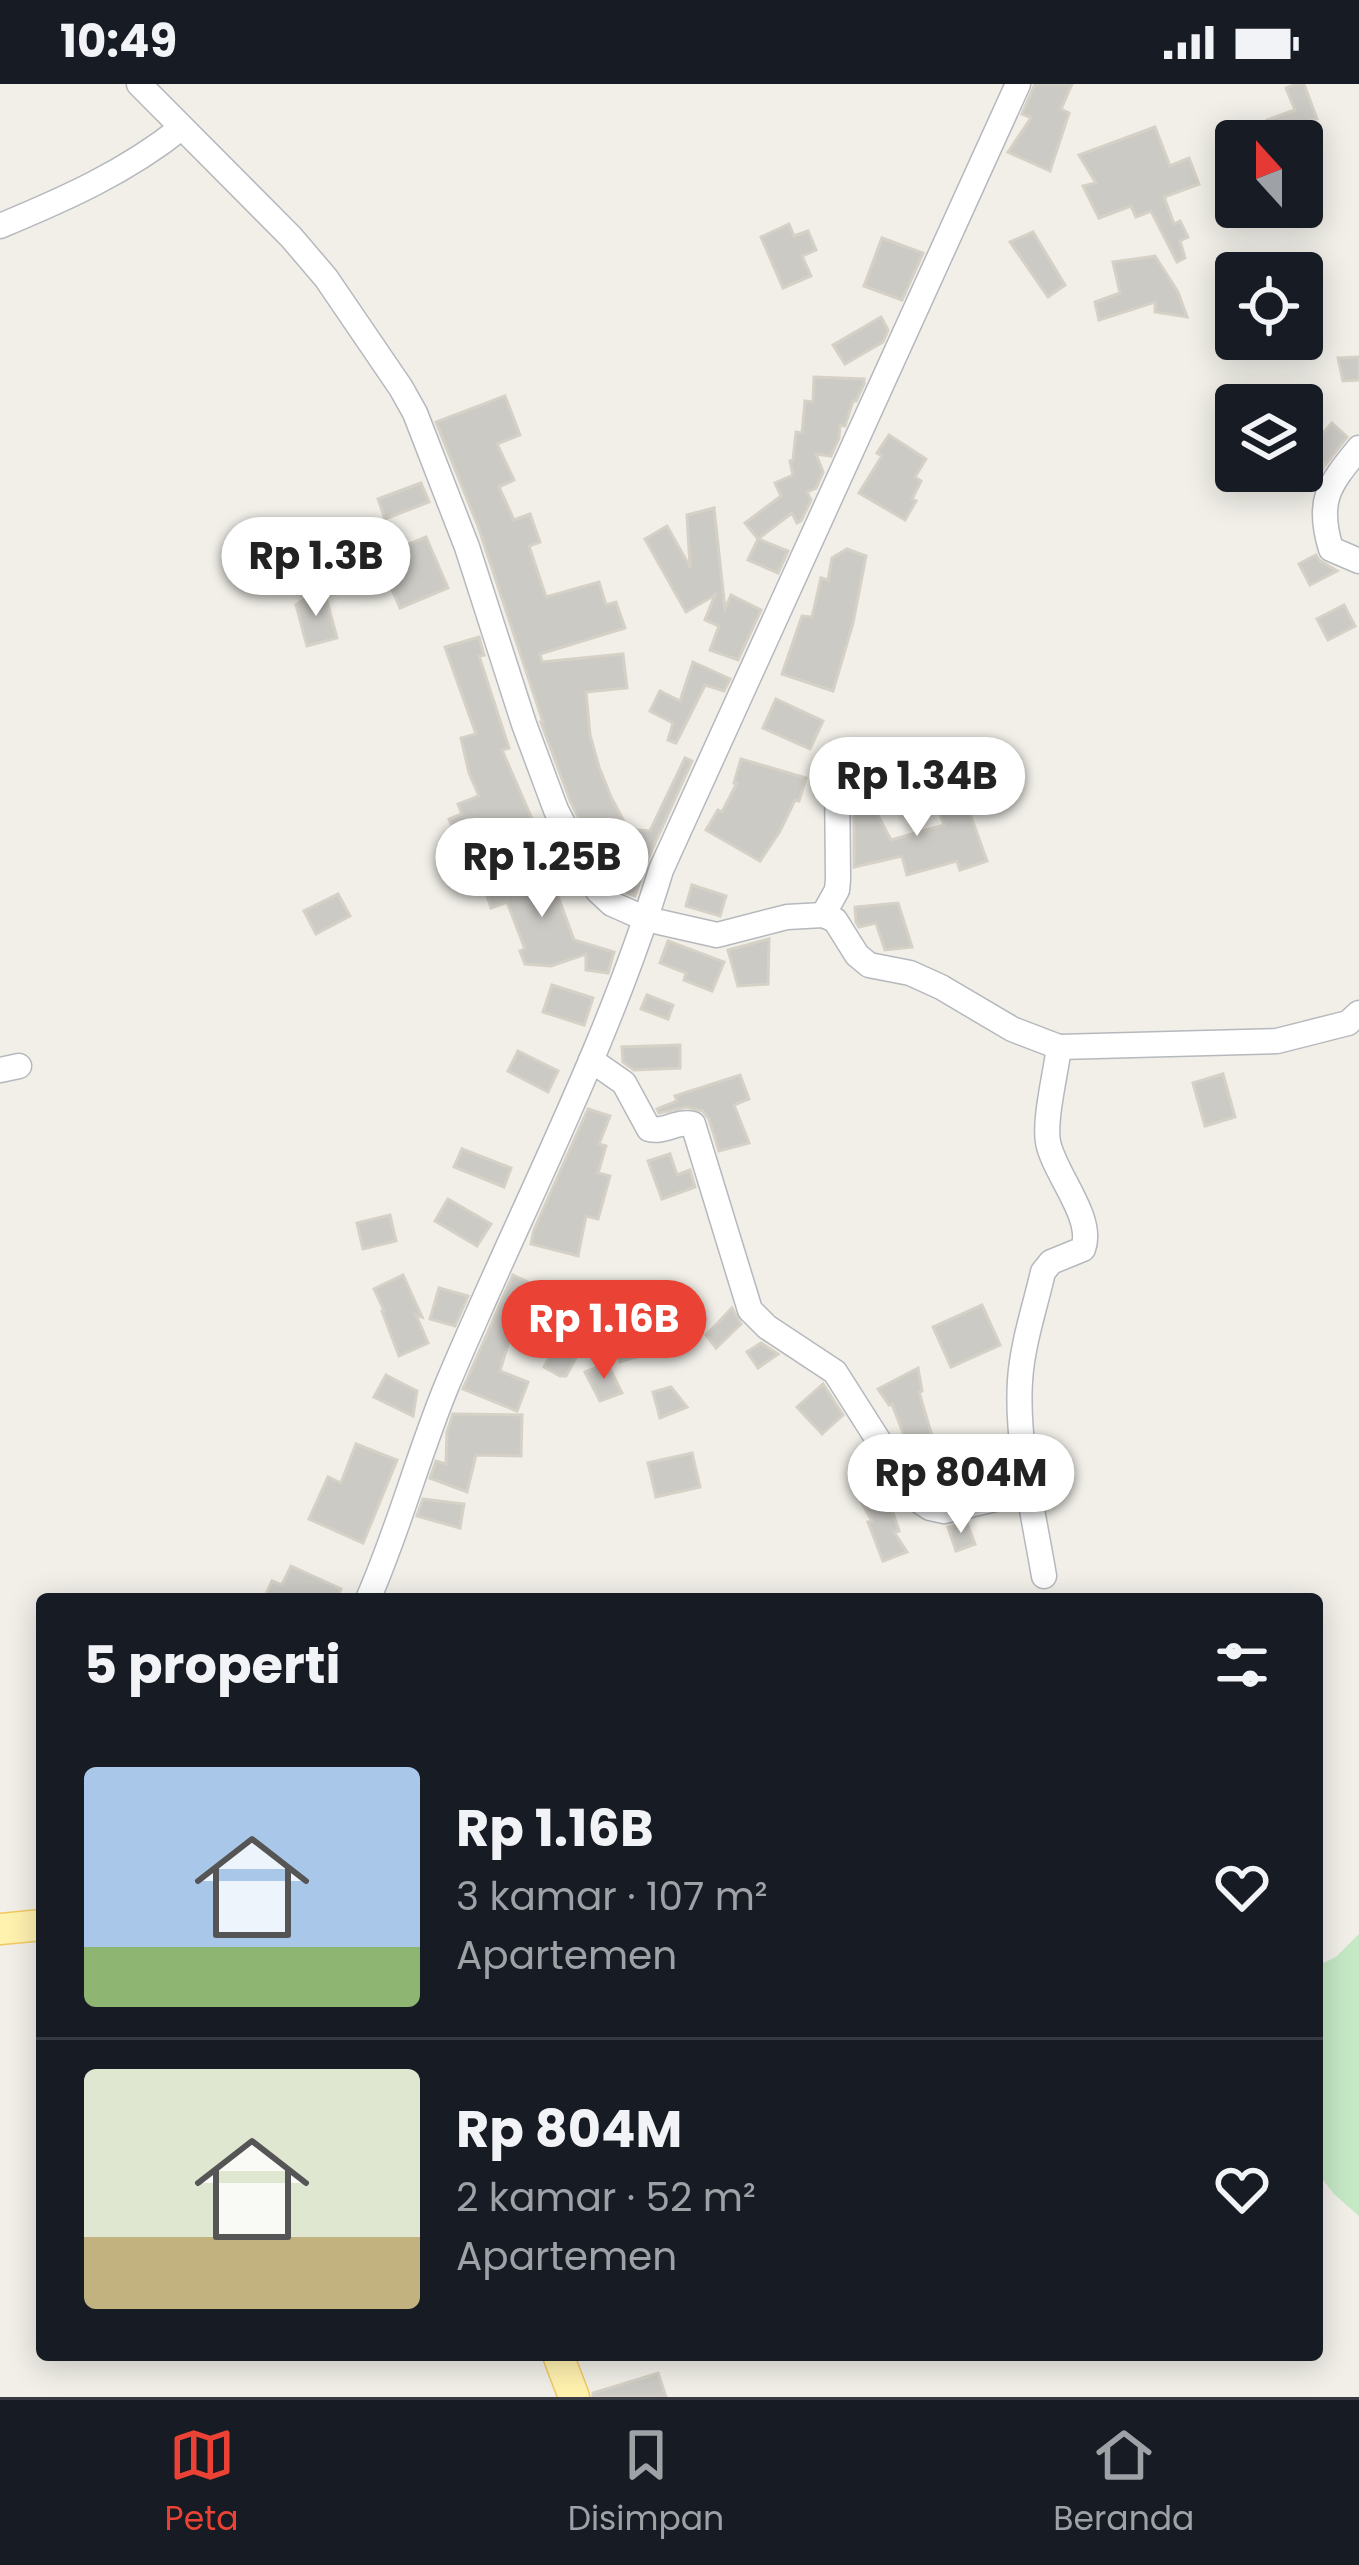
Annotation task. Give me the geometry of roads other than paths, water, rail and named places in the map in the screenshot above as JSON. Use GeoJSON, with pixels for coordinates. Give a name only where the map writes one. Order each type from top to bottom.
{"type":"FeatureCollection","features":[{"type":"Feature","properties":{"kind":"main road"},"geometry":{"type":"LineString","coordinates":[[0,1929],[36,1926]]}},
{"type":"Feature","properties":{"kind":"main road"},"geometry":{"type":"LineString","coordinates":[[560,2361],[574,2397]]}},
{"type":"Feature","properties":{"kind":"street"},"geometry":{"type":"LineString","coordinates":[[139,84],[314,264],[365,332],[415,412],[467,547],[556,810],[598,890],[612,904],[646,919],[717,935],[787,917],[823,915],[835,920],[869,965],[910,973],[1012,1029],[1059,1047],[1277,1041],[1348,1023],[1359,1013]]}},
{"type":"Feature","properties":{"kind":"street"},"geometry":{"type":"LineString","coordinates":[[371,1593],[446,1387],[591,1060],[661,870],[1018,84]]}},
{"type":"Feature","properties":{"kind":"street"},"geometry":{"type":"LineString","coordinates":[[0,226],[127,167],[181,128]]}},
{"type":"Feature","properties":{"kind":"street"},"geometry":{"type":"LineString","coordinates":[[1359,448],[1334,478],[1324,508],[1331,548],[1359,562]]}},
{"type":"Feature","properties":{"kind":"street"},"geometry":{"type":"LineString","coordinates":[[823,915],[837,890],[837,773]]}},
{"type":"Feature","properties":{"kind":"street"},"geometry":{"type":"LineString","coordinates":[[1044,1576],[1029,1491],[1020,1375],[1043,1271],[1051,1262],[1083,1249],[1087,1236],[1047,1136],[1059,1047]]}},
{"type":"Feature","properties":{"kind":"street"},"geometry":{"type":"LineString","coordinates":[[591,1060],[624,1084],[649,1129],[690,1122],[696,1128],[750,1310],[767,1327],[835,1372],[915,1498],[944,1511],[1029,1491]]}}]}
